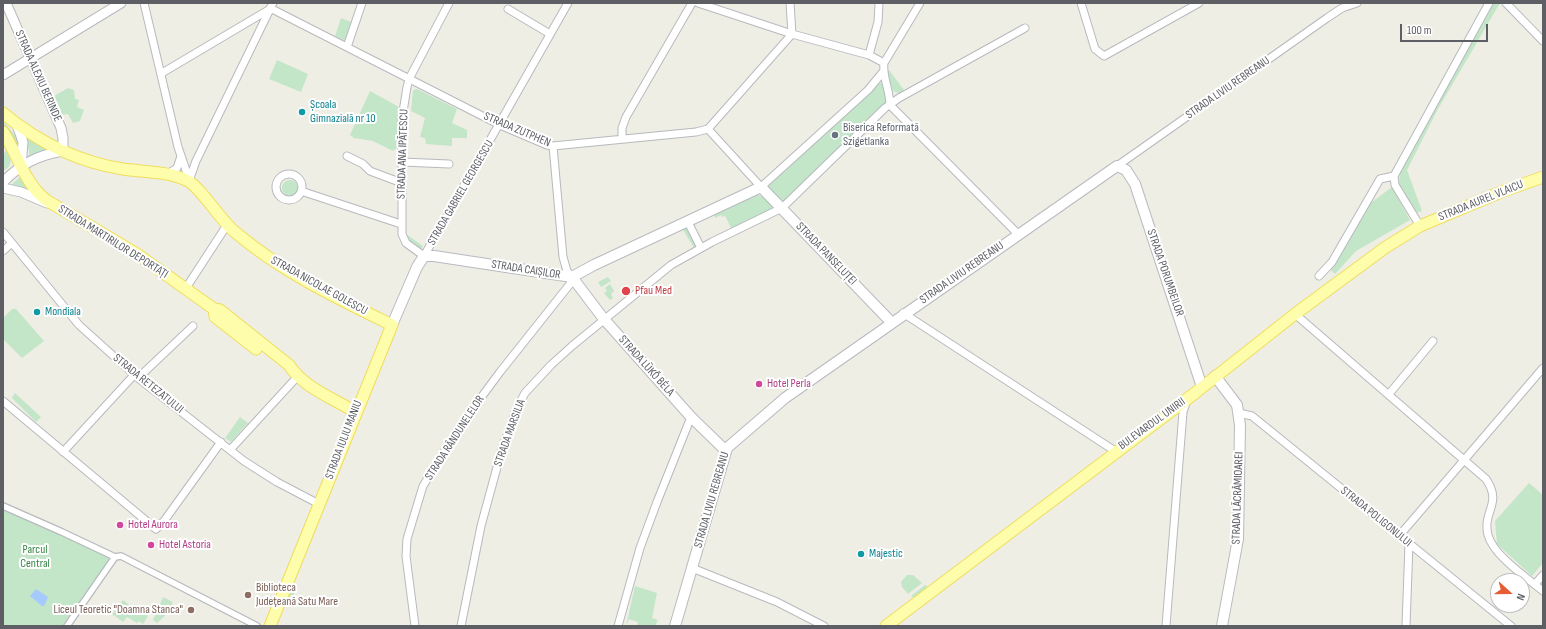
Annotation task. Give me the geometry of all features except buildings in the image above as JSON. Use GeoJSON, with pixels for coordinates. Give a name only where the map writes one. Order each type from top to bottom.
{"type":"FeatureCollection","features":[{"type":"Feature","properties":{"kind":"main road"},"geometry":{"type":"LineString","coordinates":[[3,114],[17,125],[48,144],[73,156],[106,166],[166,175],[189,181]]}},
{"type":"Feature","properties":{"kind":"main road"},"geometry":{"type":"LineString","coordinates":[[3,132],[21,167]]}},
{"type":"Feature","properties":{"kind":"main road","name":"STRADA LIVIU REBREANU"},"geometry":{"type":"LineString","coordinates":[[675,626],[725,450],[785,398],[903,313],[1117,166]]}},
{"type":"Feature","properties":{"kind":"main road","name":"STRADA PORUMBEILOR"},"geometry":{"type":"LineString","coordinates":[[1117,166],[1126,170],[1135,184],[1202,387]]}},
{"type":"Feature","properties":{"kind":"main road","name":"STRADA MARTIRILOR DEPORTAȚI"},"geometry":{"type":"LineString","coordinates":[[21,167],[37,193],[59,209],[137,254],[214,309],[216,317],[286,372],[297,375],[321,393],[355,412]]}},
{"type":"Feature","properties":{"kind":"main road","name":"STRADA AUREL VLAICU"},"geometry":{"type":"LineString","coordinates":[[1420,226],[1500,192],[1543,177]]}},
{"type":"Feature","properties":{"kind":"main road","name":"STRADA NICOLAE GOLESCU"},"geometry":{"type":"LineString","coordinates":[[189,181],[227,225],[266,257],[339,299],[392,324]]}},
{"type":"Feature","properties":{"kind":"main road","name":"STRADA PANSELUȚEI"},"geometry":{"type":"LineString","coordinates":[[761,187],[891,322]]}},
{"type":"Feature","properties":{"kind":"main road","name":"STRADA CAIȘILOR"},"geometry":{"type":"LineString","coordinates":[[424,256],[434,256],[572,277],[761,187]]}},
{"type":"Feature","properties":{"kind":"main road","name":"BULEVARDUL UNIRII"},"geometry":{"type":"LineString","coordinates":[[886,626],[1115,451],[1188,398],[1358,267],[1420,226]]}},
{"type":"Feature","properties":{"kind":"main road","name":"STRADA IULIU MANIU"},"geometry":{"type":"LineString","coordinates":[[270,626],[355,412],[392,324],[424,256]]}},
{"type":"Feature","properties":{"kind":"main road","name":"STRADA LÜKŐ BÉLA"},"geometry":{"type":"LineString","coordinates":[[572,277],[606,320],[691,416],[725,450]]}},
{"type":"Feature","properties":{"kind":"main road","name":"STRADA LĂCRĂMIOAREI"},"geometry":{"type":"LineString","coordinates":[[1215,376],[1237,405],[1239,413],[1238,539],[1222,626]]}},
{"type":"Feature","properties":{"kind":"street","name":"STRADA ALEXIU BERINDE"},"geometry":{"type":"LineString","coordinates":[[6,3],[61,128],[63,151]]}},
{"type":"Feature","properties":{"kind":"street"},"geometry":{"type":"LineString","coordinates":[[3,75],[121,3]]}},
{"type":"Feature","properties":{"kind":"street"},"geometry":{"type":"LineString","coordinates":[[144,3],[181,156],[189,181]]}},
{"type":"Feature","properties":{"kind":"street"},"geometry":{"type":"LineString","coordinates":[[347,47],[362,3]]}},
{"type":"Feature","properties":{"kind":"street","name":"STRADA ANA IPĂTESCU"},"geometry":{"type":"LineString","coordinates":[[424,256],[412,250],[406,243],[402,234],[402,113],[409,79],[449,3]]}},
{"type":"Feature","properties":{"kind":"street","name":"STRADA GABRIEL GEORGESCU"},"geometry":{"type":"LineString","coordinates":[[424,256],[500,125],[568,3]]}},
{"type":"Feature","properties":{"kind":"street"},"geometry":{"type":"LineString","coordinates":[[622,138],[622,128],[626,117],[692,3]]}},
{"type":"Feature","properties":{"kind":"street"},"geometry":{"type":"LineString","coordinates":[[698,3],[884,62]]}},
{"type":"Feature","properties":{"kind":"street"},"geometry":{"type":"LineString","coordinates":[[790,3],[792,34],[708,129],[761,187],[868,90],[883,72]]}},
{"type":"Feature","properties":{"kind":"street"},"geometry":{"type":"LineString","coordinates":[[869,56],[878,22],[879,3]]}},
{"type":"Feature","properties":{"kind":"street"},"geometry":{"type":"LineString","coordinates":[[920,3],[884,62],[883,72],[890,95],[890,105],[1018,234]]}},
{"type":"Feature","properties":{"kind":"street"},"geometry":{"type":"LineString","coordinates":[[1081,3],[1098,53],[1104,56],[1199,3]]}},
{"type":"Feature","properties":{"kind":"street","name":"STRADA LIVIU REBREANU"},"geometry":{"type":"LineString","coordinates":[[1117,166],[1327,18],[1342,8],[1357,3]]}},
{"type":"Feature","properties":{"kind":"street"},"geometry":{"type":"LineString","coordinates":[[1420,226],[1395,185],[1394,176],[1489,3]]}},
{"type":"Feature","properties":{"kind":"street"},"geometry":{"type":"LineString","coordinates":[[1506,3],[1543,41]]}},
{"type":"Feature","properties":{"kind":"street"},"geometry":{"type":"LineString","coordinates":[[162,73],[272,6]]}},
{"type":"Feature","properties":{"kind":"street"},"geometry":{"type":"LineString","coordinates":[[189,181],[196,161],[272,6]]}},
{"type":"Feature","properties":{"kind":"street","name":"STRADA ZUTPHEN"},"geometry":{"type":"LineString","coordinates":[[272,6],[347,47],[500,125],[553,146],[622,138],[696,132],[708,129]]}},
{"type":"Feature","properties":{"kind":"street"},"geometry":{"type":"LineString","coordinates":[[508,10],[550,34]]}},
{"type":"Feature","properties":{"kind":"street","name":"STRADA MARSILIA"},"geometry":{"type":"LineString","coordinates":[[462,626],[482,526],[502,449],[516,410],[525,393],[537,379],[572,346],[606,320],[671,265],[701,248],[782,208],[899,98],[1025,28]]}},
{"type":"Feature","properties":{"kind":"street"},"geometry":{"type":"LineString","coordinates":[[17,125],[23,142],[21,167]]}},
{"type":"Feature","properties":{"kind":"street"},"geometry":{"type":"LineString","coordinates":[[63,138],[67,140],[73,156]]}},
{"type":"Feature","properties":{"kind":"street"},"geometry":{"type":"LineString","coordinates":[[553,146],[564,264],[572,277]]}},
{"type":"Feature","properties":{"kind":"street"},"geometry":{"type":"LineString","coordinates":[[3,182],[21,167],[40,156],[63,151]]}},
{"type":"Feature","properties":{"kind":"street"},"geometry":{"type":"LineString","coordinates":[[166,175],[177,168],[181,156]]}},
{"type":"Feature","properties":{"kind":"street"},"geometry":{"type":"LineString","coordinates":[[348,156],[363,164],[370,171],[402,183]]}},
{"type":"Feature","properties":{"kind":"street"},"geometry":{"type":"LineString","coordinates":[[402,162],[449,164]]}},
{"type":"Feature","properties":{"kind":"street"},"geometry":{"type":"LineString","coordinates":[[1319,276],[1332,262],[1380,179],[1394,176]]}},
{"type":"Feature","properties":{"kind":"street"},"geometry":{"type":"LineString","coordinates":[[3,188],[21,192],[59,209]]}},
{"type":"Feature","properties":{"kind":"street"},"geometry":{"type":"LineString","coordinates":[[301,191],[401,224]]}},
{"type":"Feature","properties":{"kind":"street"},"geometry":{"type":"LineString","coordinates":[[688,222],[701,248]]}},
{"type":"Feature","properties":{"kind":"street"},"geometry":{"type":"LineString","coordinates":[[186,288],[227,225]]}},
{"type":"Feature","properties":{"kind":"street","name":"STRADA RETEZATULUI"},"geometry":{"type":"LineString","coordinates":[[3,232],[79,325],[136,377],[230,450],[277,482],[319,504]]}},
{"type":"Feature","properties":{"kind":"street"},"geometry":{"type":"LineString","coordinates":[[3,251],[12,243]]}},
{"type":"Feature","properties":{"kind":"street","name":"STRADA RÂNDUNELELOR"},"geometry":{"type":"LineString","coordinates":[[415,626],[406,556],[407,539],[423,486],[460,426],[542,317],[569,288],[572,277]]}},
{"type":"Feature","properties":{"kind":"street"},"geometry":{"type":"LineString","coordinates":[[903,313],[1115,451]]}},
{"type":"Feature","properties":{"kind":"street"},"geometry":{"type":"LineString","coordinates":[[1296,314],[1389,394],[1463,461],[1479,471],[1492,488],[1493,503],[1487,526],[1488,536],[1493,546],[1543,591]]}},
{"type":"Feature","properties":{"kind":"street"},"geometry":{"type":"LineString","coordinates":[[63,452],[136,377],[193,326]]}},
{"type":"Feature","properties":{"kind":"street"},"geometry":{"type":"LineString","coordinates":[[1389,394],[1434,341]]}},
{"type":"Feature","properties":{"kind":"street"},"geometry":{"type":"LineString","coordinates":[[1399,536],[1543,368]]}},
{"type":"Feature","properties":{"kind":"street"},"geometry":{"type":"LineString","coordinates":[[230,450],[297,375]]}},
{"type":"Feature","properties":{"kind":"street"},"geometry":{"type":"LineString","coordinates":[[1166,626],[1183,412],[1188,398]]}},
{"type":"Feature","properties":{"kind":"street"},"geometry":{"type":"LineString","coordinates":[[3,401],[156,529],[164,521],[220,442]]}},
{"type":"Feature","properties":{"kind":"street","name":"STRADA POLIGONULUI"},"geometry":{"type":"LineString","coordinates":[[1239,413],[1252,416],[1511,626]]}},
{"type":"Feature","properties":{"kind":"street"},"geometry":{"type":"LineString","coordinates":[[618,626],[642,542],[691,416]]}},
{"type":"Feature","properties":{"kind":"street"},"geometry":{"type":"LineString","coordinates":[[3,506],[115,557],[121,556],[257,626]]}},
{"type":"Feature","properties":{"kind":"street"},"geometry":{"type":"LineString","coordinates":[[1406,626],[1409,543]]}},
{"type":"Feature","properties":{"kind":"street"},"geometry":{"type":"LineString","coordinates":[[67,626],[115,557]]}},
{"type":"Feature","properties":{"kind":"street"},"geometry":{"type":"LineString","coordinates":[[692,568],[777,602],[824,626]]}},
{"type":"Feature","properties":{"kind":"street"},"geometry":{"type":"LineString","coordinates":[[1535,584],[1543,575]]}},
{"type":"Feature","properties":{"kind":"green space"},"geometry":{"type":"Polygon","coordinates":[[[1494,3],[1500,3],[1438,109],[1407,170],[1422,211],[1416,213],[1399,184],[1400,169],[1494,3]]]}},
{"type":"Feature","properties":{"kind":"green space"},"geometry":{"type":"Polygon","coordinates":[[[341,18],[354,23],[347,42],[335,36],[341,18]]]}},
{"type":"Feature","properties":{"kind":"green space"},"geometry":{"type":"Polygon","coordinates":[[[277,60],[308,74],[301,92],[269,79],[277,60]]]}},
{"type":"Feature","properties":{"kind":"green space"},"geometry":{"type":"Polygon","coordinates":[[[889,70],[904,90],[901,94],[893,91],[887,72],[889,70]]]}},
{"type":"Feature","properties":{"kind":"green space"},"geometry":{"type":"Polygon","coordinates":[[[880,83],[884,84],[887,102],[782,203],[766,187],[880,83]]]}},
{"type":"Feature","properties":{"kind":"green space"},"geometry":{"type":"Polygon","coordinates":[[[68,88],[74,90],[75,99],[79,100],[77,107],[84,110],[80,121],[73,123],[68,114],[62,115],[54,96],[68,88]]]}},
{"type":"Feature","properties":{"kind":"green space"},"geometry":{"type":"Polygon","coordinates":[[[417,89],[457,109],[452,123],[467,130],[467,138],[452,138],[452,146],[426,144],[425,138],[420,137],[425,118],[411,111],[413,90],[417,89]]]}},
{"type":"Feature","properties":{"kind":"green space"},"geometry":{"type":"Polygon","coordinates":[[[370,91],[399,107],[398,147],[393,151],[373,141],[354,138],[350,135],[370,91]]]}},
{"type":"Feature","properties":{"kind":"green space"},"geometry":{"type":"Polygon","coordinates":[[[3,121],[18,139],[21,154],[3,125],[3,121]]]}},
{"type":"Feature","properties":{"kind":"green space"},"geometry":{"type":"Polygon","coordinates":[[[26,137],[46,149],[54,151],[29,159],[26,137]]]}},
{"type":"Feature","properties":{"kind":"green space"},"geometry":{"type":"Polygon","coordinates":[[[6,150],[9,156],[10,164],[3,171],[3,156],[6,150]]]}},
{"type":"Feature","properties":{"kind":"green space"},"geometry":{"type":"Polygon","coordinates":[[[22,175],[34,194],[10,186],[22,175]]]}},
{"type":"Feature","properties":{"kind":"green space"},"geometry":{"type":"Polygon","coordinates":[[[287,180],[293,180],[298,185],[296,194],[293,196],[287,196],[282,191],[282,185],[287,180]]]}},
{"type":"Feature","properties":{"kind":"green space"},"geometry":{"type":"Polygon","coordinates":[[[1392,187],[1410,220],[1356,251],[1335,274],[1328,267],[1364,208],[1392,187]]]}},
{"type":"Feature","properties":{"kind":"green space"},"geometry":{"type":"Polygon","coordinates":[[[750,193],[764,198],[775,209],[732,230],[725,216],[722,217],[721,215],[715,218],[714,214],[750,193]]]}},
{"type":"Feature","properties":{"kind":"green space"},"geometry":{"type":"Polygon","coordinates":[[[688,227],[696,246],[694,248],[682,228],[688,227]]]}},
{"type":"Feature","properties":{"kind":"green space"},"geometry":{"type":"Polygon","coordinates":[[[406,234],[423,246],[419,252],[408,243],[406,234]]]}},
{"type":"Feature","properties":{"kind":"green space"},"geometry":{"type":"Polygon","coordinates":[[[608,277],[611,281],[601,287],[598,282],[608,277]]]}},
{"type":"Feature","properties":{"kind":"green space"},"geometry":{"type":"Polygon","coordinates":[[[610,284],[614,291],[611,294],[613,298],[610,300],[604,293],[607,291],[605,288],[610,284]]]}},
{"type":"Feature","properties":{"kind":"green space"},"geometry":{"type":"Polygon","coordinates":[[[12,309],[16,309],[44,341],[22,358],[3,339],[3,318],[12,309]]]}},
{"type":"Feature","properties":{"kind":"green space"},"geometry":{"type":"Polygon","coordinates":[[[15,393],[41,417],[36,422],[12,398],[15,393]]]}},
{"type":"Feature","properties":{"kind":"green space"},"geometry":{"type":"Polygon","coordinates":[[[240,417],[248,423],[231,442],[225,438],[240,417]]]}},
{"type":"Feature","properties":{"kind":"green space"},"geometry":{"type":"Polygon","coordinates":[[[1529,483],[1543,495],[1543,563],[1532,576],[1497,544],[1495,521],[1529,483]]]}},
{"type":"Feature","properties":{"kind":"green space","name":"Parcul Central"},"geometry":{"type":"Polygon","coordinates":[[[3,510],[107,554],[109,560],[62,626],[3,626],[3,510]]]}},
{"type":"Feature","properties":{"kind":"green space"},"geometry":{"type":"Polygon","coordinates":[[[907,575],[913,575],[922,583],[908,594],[902,587],[901,582],[907,575]]]}},
{"type":"Feature","properties":{"kind":"green space"},"geometry":{"type":"Polygon","coordinates":[[[295,585],[297,586],[290,604],[286,602],[295,585]]]}},
{"type":"Feature","properties":{"kind":"green space"},"geometry":{"type":"Polygon","coordinates":[[[925,585],[928,587],[914,598],[911,596],[925,585]]]}},
{"type":"Feature","properties":{"kind":"green space"},"geometry":{"type":"Polygon","coordinates":[[[635,586],[657,593],[652,618],[658,620],[655,626],[637,626],[638,622],[629,619],[626,626],[635,586]]]}},
{"type":"Feature","properties":{"kind":"green space"},"geometry":{"type":"Polygon","coordinates":[[[163,597],[173,602],[167,614],[157,623],[153,620],[163,597]]]}},
{"type":"Feature","properties":{"kind":"green space"},"geometry":{"type":"Polygon","coordinates":[[[123,600],[140,613],[143,607],[147,610],[145,613],[148,616],[143,624],[139,621],[137,623],[127,617],[123,622],[112,614],[123,600]]]}},
{"type":"Feature","properties":{"kind":"water"},"geometry":{"type":"Polygon","coordinates":[[[36,589],[48,597],[44,606],[30,596],[36,589]]]}},
{"type":"Feature","properties":{"kind":"place","name":"Școala Gimnazială nr 10"},"geometry":{"type":"Point","coordinates":[302,112]}},
{"type":"Feature","properties":{"kind":"place","name":"Biserica Reformată Szigetlanka"},"geometry":{"type":"Point","coordinates":[835,135]}},
{"type":"Feature","properties":{"kind":"place","name":"Pfau Med"},"geometry":{"type":"Point","coordinates":[626,291]}},
{"type":"Feature","properties":{"kind":"place","name":"Mondiala"},"geometry":{"type":"Point","coordinates":[37,312]}},
{"type":"Feature","properties":{"kind":"place","name":"Hotel Perla"},"geometry":{"type":"Point","coordinates":[759,384]}},
{"type":"Feature","properties":{"kind":"place","name":"Hotel Aurora"},"geometry":{"type":"Point","coordinates":[120,525]}},
{"type":"Feature","properties":{"kind":"place","name":"Hotel Astoria"},"geometry":{"type":"Point","coordinates":[151,545]}},
{"type":"Feature","properties":{"kind":"place","name":"Majestic"},"geometry":{"type":"Point","coordinates":[861,554]}},
{"type":"Feature","properties":{"kind":"place","name":"Biblioteca Judeţeană Satu Mare"},"geometry":{"type":"Point","coordinates":[248,595]}},
{"type":"Feature","properties":{"kind":"place","name":"Liceul Teoretic \"Doamna Stanca\""},"geometry":{"type":"Point","coordinates":[191,610]}}]}
